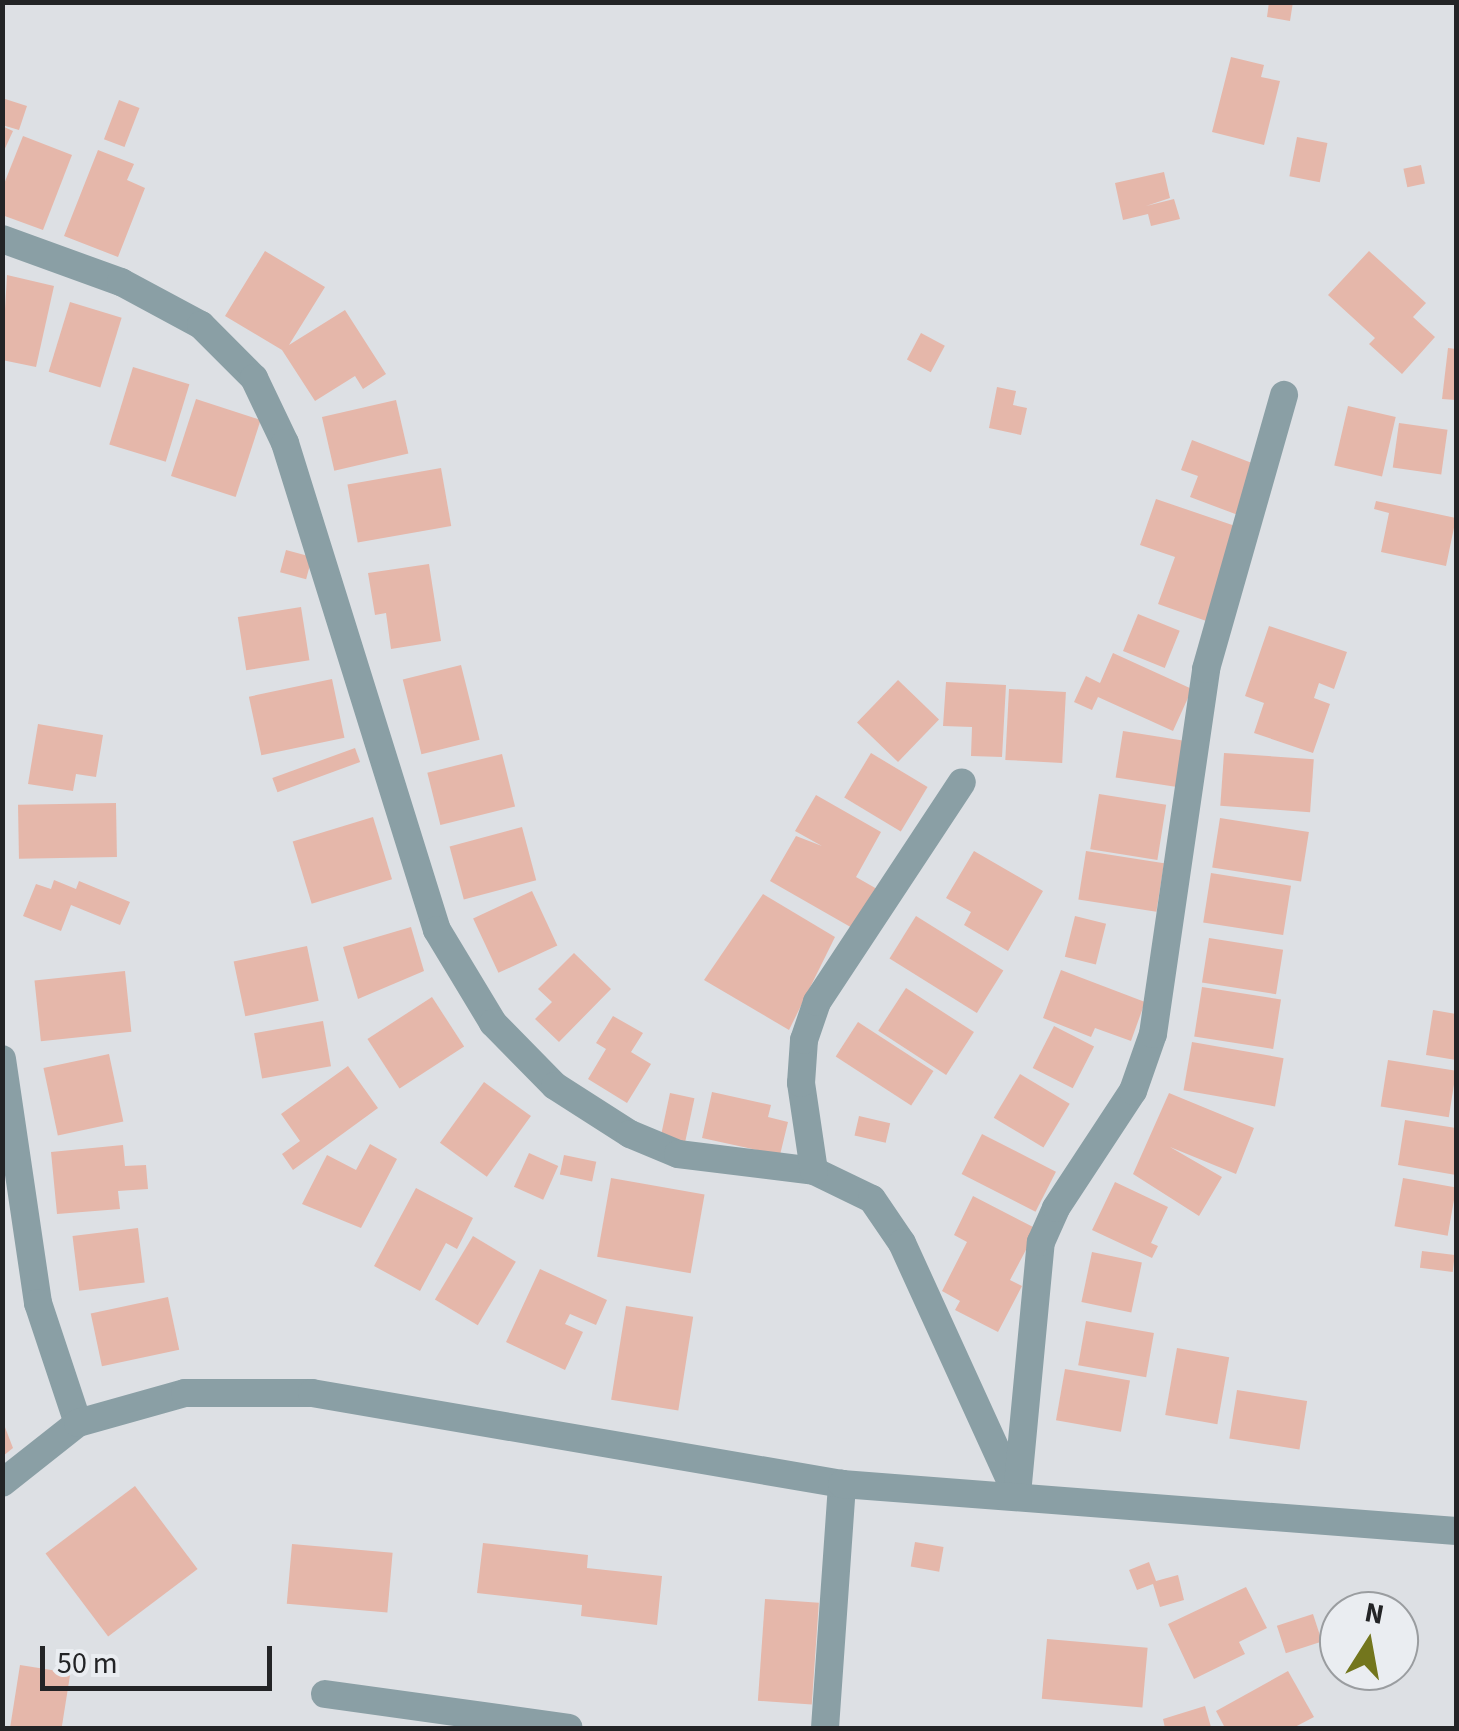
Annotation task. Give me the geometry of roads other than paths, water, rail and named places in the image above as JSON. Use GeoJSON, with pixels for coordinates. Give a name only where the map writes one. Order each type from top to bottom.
{"type":"FeatureCollection","features":[{"type":"Feature","properties":{"kind":"street"},"geometry":{"type":"LineString","coordinates":[[2,238],[121,282],[201,324],[254,378],[285,443],[437,930],[493,1023],[555,1086],[630,1134],[678,1154],[814,1171],[872,1199],[902,1243],[1017,1495]]}},
{"type":"Feature","properties":{"kind":"street"},"geometry":{"type":"LineString","coordinates":[[1017,1495],[1042,1242],[1056,1208],[1133,1092],[1154,1034],[1206,669],[1284,395]]}},
{"type":"Feature","properties":{"kind":"street"},"geometry":{"type":"LineString","coordinates":[[814,1171],[801,1083],[804,1040],[817,1002],[962,782]]}},
{"type":"Feature","properties":{"kind":"street"},"geometry":{"type":"LineString","coordinates":[[2,1058],[38,1304],[78,1424]]}},
{"type":"Feature","properties":{"kind":"street"},"geometry":{"type":"LineString","coordinates":[[2,1482],[78,1424],[184,1393],[312,1393],[842,1484],[1456,1531]]}},
{"type":"Feature","properties":{"kind":"street"},"geometry":{"type":"LineString","coordinates":[[825,1728],[842,1484]]}},
{"type":"Feature","properties":{"kind":"street"},"geometry":{"type":"LineString","coordinates":[[325,1694],[559,1728]]}}]}
